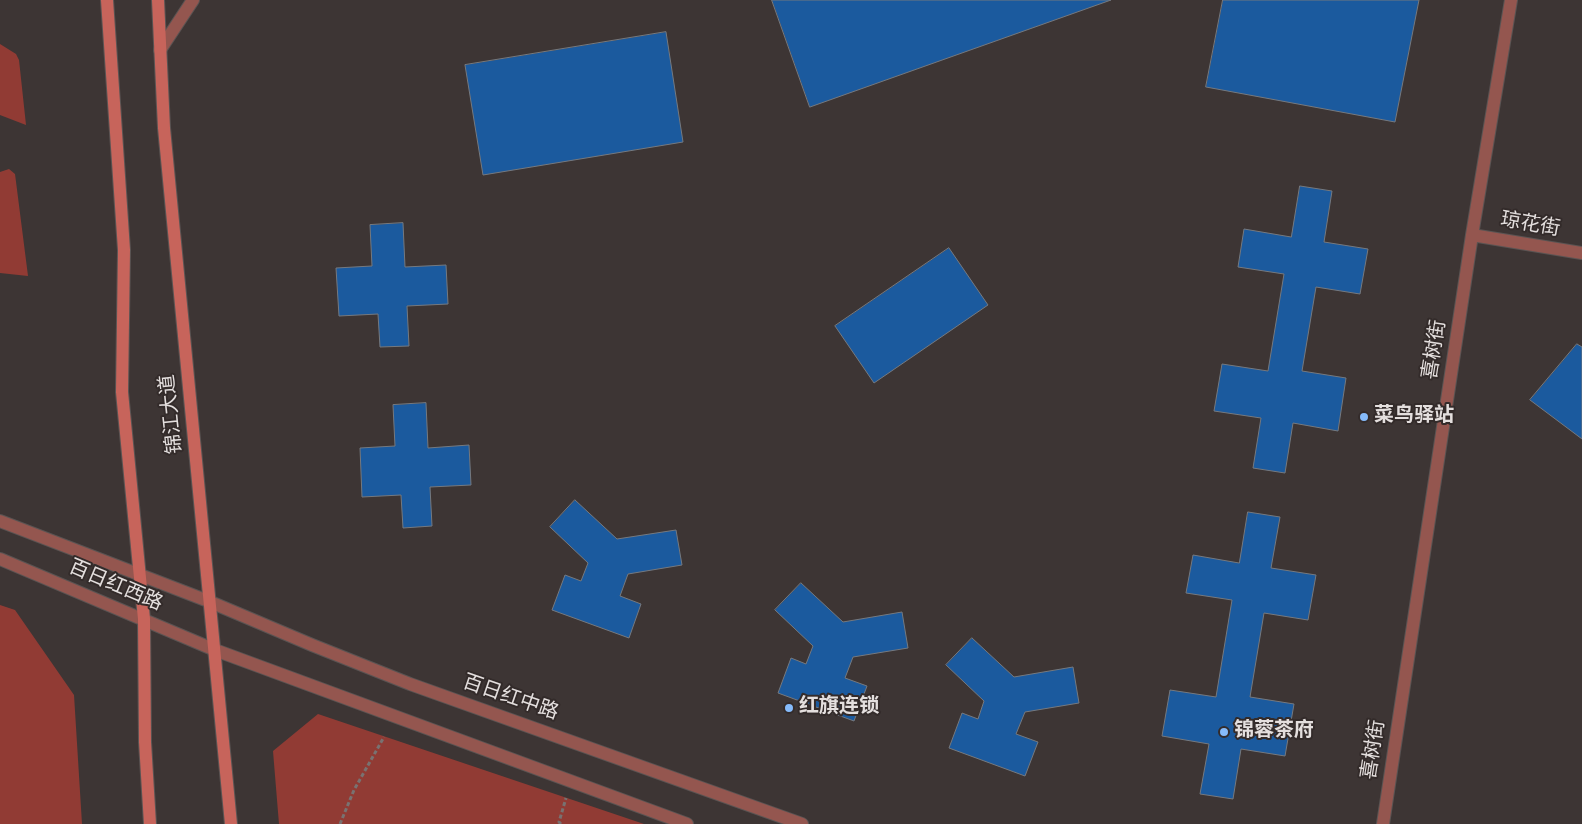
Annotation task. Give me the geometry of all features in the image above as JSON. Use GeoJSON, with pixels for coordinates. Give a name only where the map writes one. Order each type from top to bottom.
{"type":"FeatureCollection","features":[{"type":"Feature","properties":{"kind":"main road"},"geometry":{"type":"LineString","coordinates":[[107,0],[124,250],[122,392],[127,423],[138,575],[144,619],[145,742],[150,824]]}},
{"type":"Feature","properties":{"kind":"main road","name":"锦江大道"},"geometry":{"type":"LineString","coordinates":[[158,0],[164,128],[208,601],[215,650],[231,824]]}},
{"type":"Feature","properties":{"kind":"street"},"geometry":{"type":"LineString","coordinates":[[160,50],[193,0]]}},
{"type":"Feature","properties":{"kind":"street","name":"喜树街"},"geometry":{"type":"LineString","coordinates":[[1383,824],[1472,235],[1511,0]]}},
{"type":"Feature","properties":{"kind":"street","name":"琼花街"},"geometry":{"type":"LineString","coordinates":[[1472,235],[1582,253]]}},
{"type":"Feature","properties":{"kind":"street","name":"百日红西路"},"geometry":{"type":"LineString","coordinates":[[0,521],[208,601]]}},
{"type":"Feature","properties":{"kind":"street","name":"百日红西路"},"geometry":{"type":"LineString","coordinates":[[0,559],[215,650]]}},
{"type":"Feature","properties":{"kind":"street","name":"百日红中路"},"geometry":{"type":"LineString","coordinates":[[208,601],[410,684],[802,824]]}},
{"type":"Feature","properties":{"kind":"street"},"geometry":{"type":"LineString","coordinates":[[215,650],[687,824]]}},
{"type":"Feature","properties":{"kind":"path"},"geometry":{"type":"LineString","coordinates":[[340,824],[354,790],[384,737]]}},
{"type":"Feature","properties":{"kind":"path"},"geometry":{"type":"LineString","coordinates":[[561,824],[559,822],[566,798]]}},
{"type":"Feature","properties":{"kind":"shaded area"},"geometry":{"type":"Polygon","coordinates":[[[0,44],[16,54],[19,60],[26,125],[0,115],[0,44]]]}},
{"type":"Feature","properties":{"kind":"shaded area"},"geometry":{"type":"Polygon","coordinates":[[[9,169],[15,174],[28,276],[0,273],[0,172],[9,169]]]}},
{"type":"Feature","properties":{"kind":"shaded area"},"geometry":{"type":"Polygon","coordinates":[[[0,605],[15,610],[74,695],[82,824],[0,824],[0,605]]]}},
{"type":"Feature","properties":{"kind":"shaded area"},"geometry":{"type":"Polygon","coordinates":[[[318,714],[644,824],[279,824],[273,751],[318,714]]]}},
{"type":"Feature","properties":{"kind":"building"},"geometry":{"type":"Polygon","coordinates":[[[772,0],[1111,0],[810,107],[772,0]]]}},
{"type":"Feature","properties":{"kind":"building"},"geometry":{"type":"Polygon","coordinates":[[[1223,0],[1419,0],[1395,122],[1206,87],[1223,0]]]}},
{"type":"Feature","properties":{"kind":"building"},"geometry":{"type":"Polygon","coordinates":[[[666,32],[683,142],[483,175],[465,65],[666,32]]]}},
{"type":"Feature","properties":{"kind":"building"},"geometry":{"type":"Polygon","coordinates":[[[1300,186],[1332,191],[1324,242],[1368,249],[1360,294],[1316,287],[1302,371],[1346,378],[1338,431],[1293,423],[1285,473],[1253,468],[1261,418],[1214,411],[1222,364],[1268,371],[1284,274],[1238,267],[1244,229],[1291,237],[1300,186]]]}},
{"type":"Feature","properties":{"kind":"building"},"geometry":{"type":"Polygon","coordinates":[[[403,223],[405,267],[446,265],[448,304],[407,306],[409,346],[380,347],[378,314],[339,316],[336,268],[372,266],[370,225],[403,223]]]}},
{"type":"Feature","properties":{"kind":"building"},"geometry":{"type":"Polygon","coordinates":[[[949,248],[988,305],[874,383],[835,326],[949,248]]]}},
{"type":"Feature","properties":{"kind":"building"},"geometry":{"type":"Polygon","coordinates":[[[1577,344],[1582,347],[1582,439],[1530,400],[1577,344]]]}},
{"type":"Feature","properties":{"kind":"building"},"geometry":{"type":"Polygon","coordinates":[[[426,403],[428,448],[469,445],[471,485],[430,487],[432,526],[403,528],[401,495],[362,497],[360,448],[395,446],[393,405],[426,403]]]}},
{"type":"Feature","properties":{"kind":"building"},"geometry":{"type":"Polygon","coordinates":[[[575,500],[617,539],[676,530],[682,565],[628,574],[620,596],[641,604],[629,638],[552,610],[565,575],[581,581],[588,563],[550,527],[575,500]]]}},
{"type":"Feature","properties":{"kind":"building"},"geometry":{"type":"Polygon","coordinates":[[[1248,512],[1280,517],[1271,568],[1316,575],[1308,620],[1264,613],[1250,697],[1294,704],[1285,756],[1241,749],[1233,799],[1200,794],[1209,744],[1162,736],[1170,690],[1216,697],[1232,600],[1186,593],[1193,555],[1239,563],[1248,512]]]}},
{"type":"Feature","properties":{"kind":"building"},"geometry":{"type":"Polygon","coordinates":[[[801,583],[843,622],[902,612],[908,648],[853,657],[845,678],[867,686],[854,721],[778,693],[791,658],[806,664],[813,646],[775,610],[801,583]]]}},
{"type":"Feature","properties":{"kind":"building"},"geometry":{"type":"Polygon","coordinates":[[[972,638],[1014,677],[1073,667],[1079,703],[1025,712],[1016,734],[1038,742],[1025,776],[949,748],[962,713],[978,719],[984,701],[946,665],[972,638]]]}},
{"type":"Feature","properties":{"kind":"place","name":"菜鸟驿站"},"geometry":{"type":"Point","coordinates":[1364,417]}},
{"type":"Feature","properties":{"kind":"place","name":"红旗连锁"},"geometry":{"type":"Point","coordinates":[789,708]}},
{"type":"Feature","properties":{"kind":"place","name":"锦蓉茶府"},"geometry":{"type":"Point","coordinates":[1224,732]}}]}
